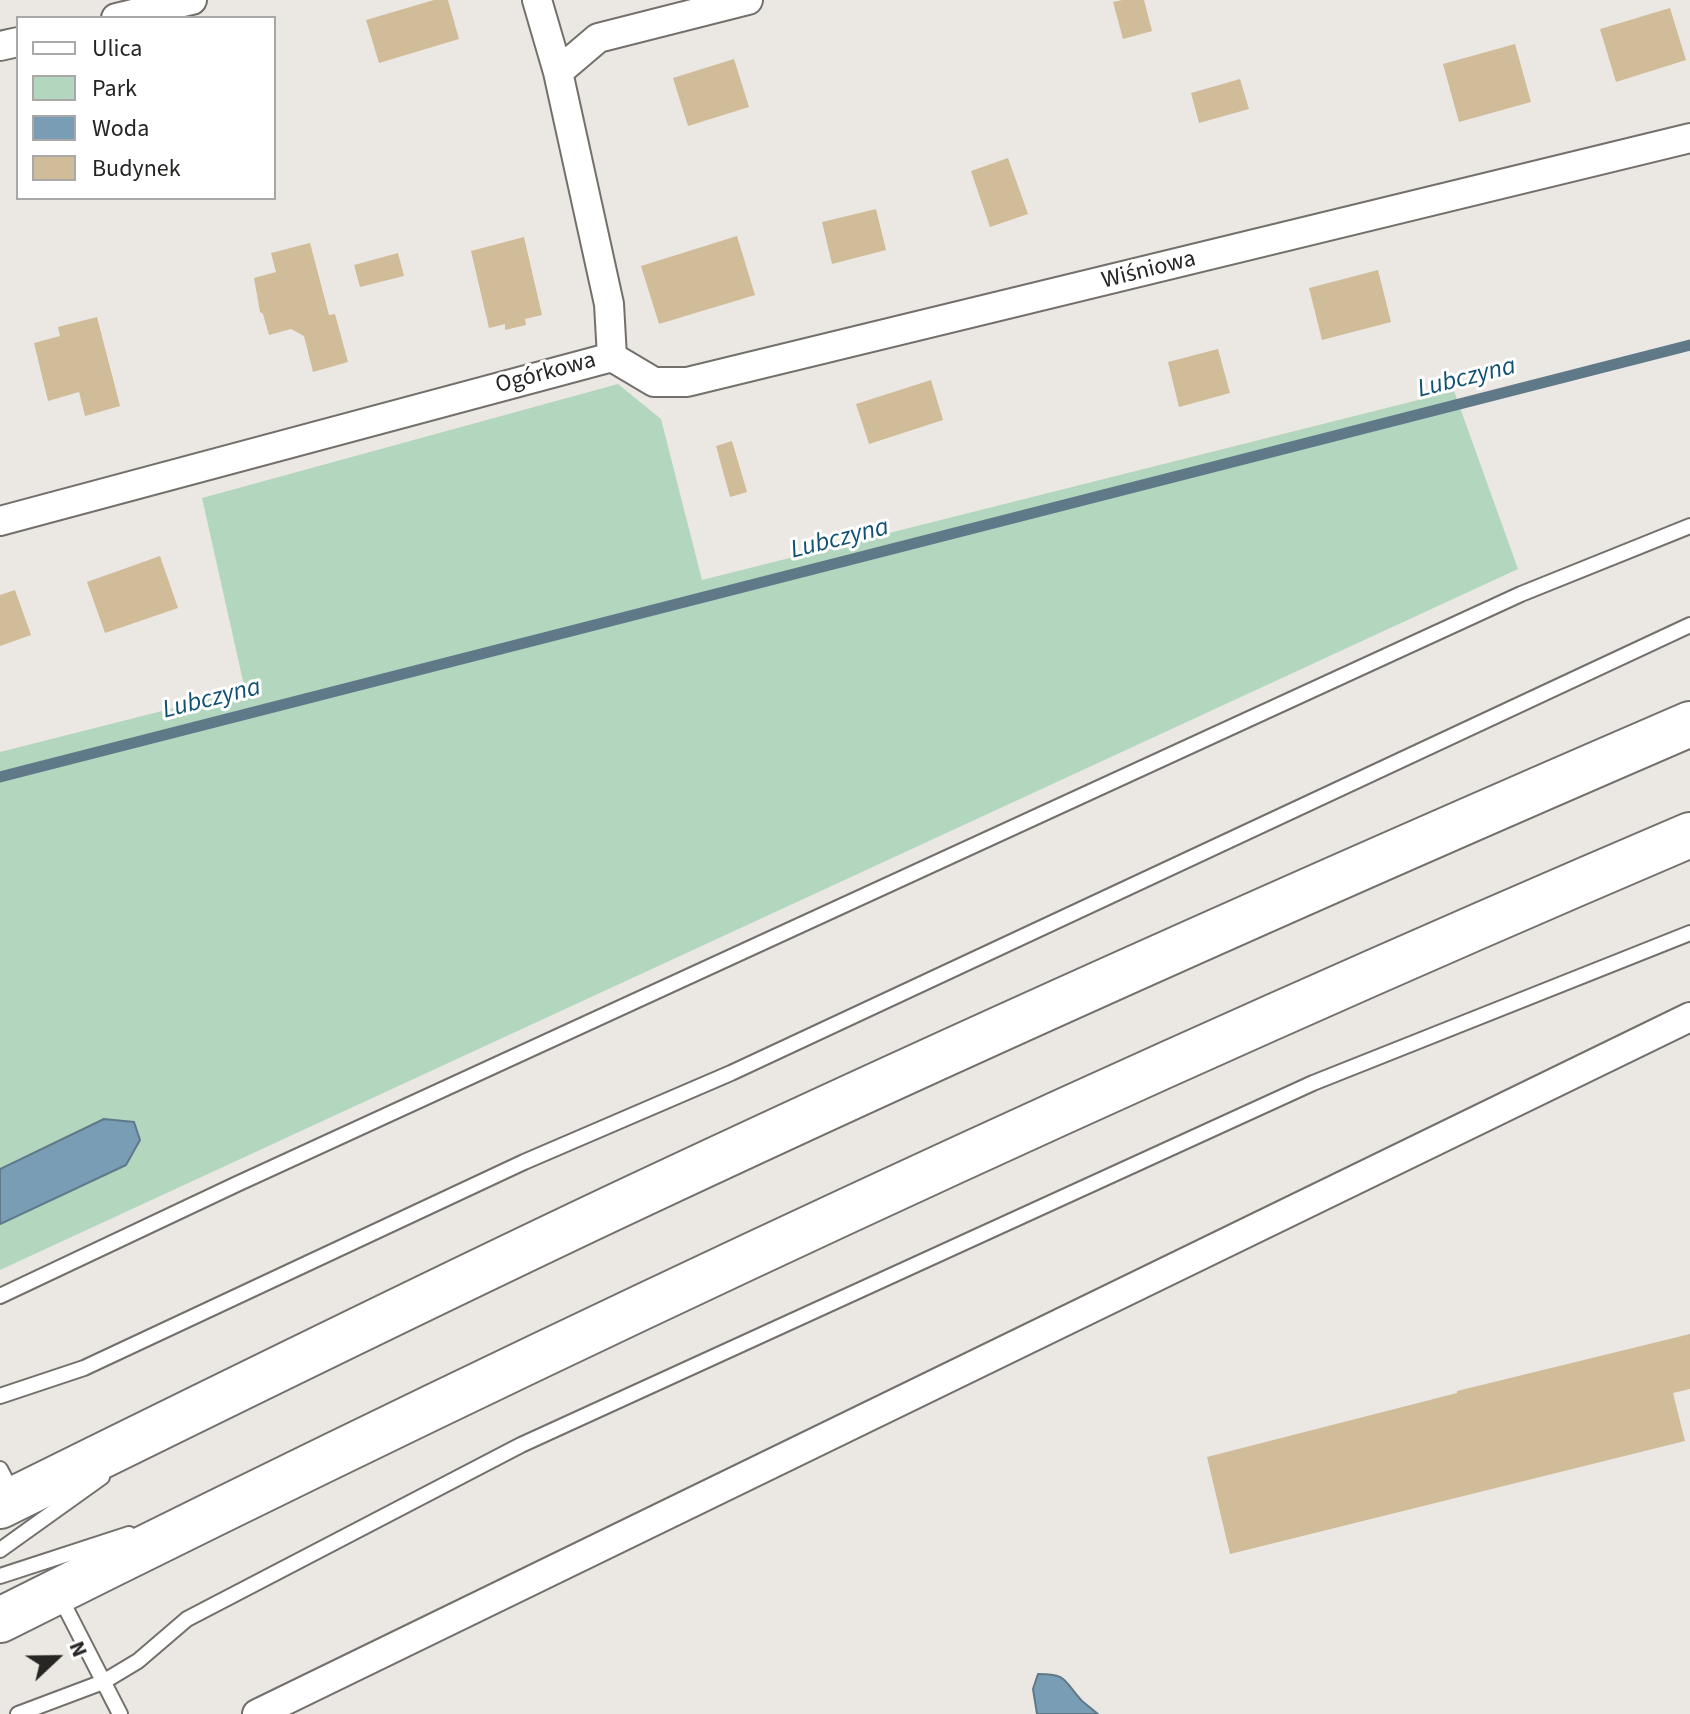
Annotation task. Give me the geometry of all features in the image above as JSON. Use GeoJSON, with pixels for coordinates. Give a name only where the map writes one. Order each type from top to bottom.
{"type":"FeatureCollection","features":[{"type":"Feature","properties":{"kind":"highway"},"geometry":{"type":"LineString","coordinates":[[5,1491],[199,1407],[642,1194],[1093,986],[1690,724]]}},
{"type":"Feature","properties":{"kind":"highway"},"geometry":{"type":"LineString","coordinates":[[0,1620],[243,1498],[700,1279],[1144,1074],[1690,835]]}},
{"type":"Feature","properties":{"kind":"street"},"geometry":{"type":"LineString","coordinates":[[124,16],[192,0]]}},
{"type":"Feature","properties":{"kind":"street","name":"Ogórkowa"},"geometry":{"type":"LineString","coordinates":[[0,521],[612,357],[609,304],[558,72],[537,0]]}},
{"type":"Feature","properties":{"kind":"street"},"geometry":{"type":"LineString","coordinates":[[558,72],[598,38],[748,0]]}},
{"type":"Feature","properties":{"kind":"street","name":"Wiśniowa"},"geometry":{"type":"LineString","coordinates":[[612,357],[654,382],[687,382],[1690,138]]}},
{"type":"Feature","properties":{"kind":"street"},"geometry":{"type":"LineString","coordinates":[[257,1714],[1690,1017]]}},
{"type":"Feature","properties":{"kind":"lane"},"geometry":{"type":"LineString","coordinates":[[0,1296],[280,1164],[1521,594],[1690,526]]}},
{"type":"Feature","properties":{"kind":"lane"},"geometry":{"type":"LineString","coordinates":[[0,1396],[84,1368],[524,1162],[745,1066],[1690,625]]}},
{"type":"Feature","properties":{"kind":"lane"},"geometry":{"type":"LineString","coordinates":[[18,1714],[103,1682],[138,1661],[187,1619],[521,1445],[1313,1083],[1690,933]]}},
{"type":"Feature","properties":{"kind":"lane"},"geometry":{"type":"LineString","coordinates":[[0,1550],[199,1407]]}},
{"type":"Feature","properties":{"kind":"lane"},"geometry":{"type":"LineString","coordinates":[[152,1527],[243,1498]]}},
{"type":"Feature","properties":{"kind":"lane"},"geometry":{"type":"LineString","coordinates":[[0,1576],[137,1532]]}},
{"type":"Feature","properties":{"kind":"lane"},"geometry":{"type":"LineString","coordinates":[[58,1591],[120,1714]]}},
{"type":"Feature","properties":{"kind":"green space"},"geometry":{"type":"Polygon","coordinates":[[[618,384],[661,419],[702,580],[1454,391],[1518,569],[0,1270],[0,752],[245,690],[202,498],[618,384]]]}},
{"type":"Feature","properties":{"kind":"water"},"geometry":{"type":"Polygon","coordinates":[[[104,1119],[134,1122],[140,1140],[126,1165],[0,1224],[0,1169],[104,1119]]]}},
{"type":"Feature","properties":{"kind":"water"},"geometry":{"type":"Polygon","coordinates":[[[1038,1674],[1061,1677],[1098,1714],[1037,1714],[1033,1689],[1038,1674]]]}},
{"type":"Feature","properties":{"kind":"building"},"geometry":{"type":"Polygon","coordinates":[[[434,0],[448,0],[459,39],[379,63],[366,20],[434,0]]]}},
{"type":"Feature","properties":{"kind":"building"},"geometry":{"type":"Polygon","coordinates":[[[1144,0],[1152,31],[1123,39],[1113,2],[1144,0]]]}},
{"type":"Feature","properties":{"kind":"building"},"geometry":{"type":"Polygon","coordinates":[[[1670,8],[1686,60],[1616,82],[1600,29],[1670,8]]]}},
{"type":"Feature","properties":{"kind":"building"},"geometry":{"type":"Polygon","coordinates":[[[1515,44],[1531,102],[1459,122],[1443,64],[1515,44]]]}},
{"type":"Feature","properties":{"kind":"building"},"geometry":{"type":"Polygon","coordinates":[[[734,59],[749,107],[688,126],[673,78],[734,59]]]}},
{"type":"Feature","properties":{"kind":"building"},"geometry":{"type":"Polygon","coordinates":[[[1240,79],[1249,109],[1199,123],[1191,93],[1240,79]]]}},
{"type":"Feature","properties":{"kind":"building"},"geometry":{"type":"Polygon","coordinates":[[[1008,158],[1028,214],[990,227],[971,171],[1008,158]]]}},
{"type":"Feature","properties":{"kind":"building"},"geometry":{"type":"Polygon","coordinates":[[[876,209],[886,250],[832,264],[822,222],[876,209]]]}},
{"type":"Feature","properties":{"kind":"building"},"geometry":{"type":"Polygon","coordinates":[[[737,236],[755,295],[659,324],[641,266],[737,236]]]}},
{"type":"Feature","properties":{"kind":"building"},"geometry":{"type":"Polygon","coordinates":[[[524,237],[542,315],[525,319],[526,325],[505,330],[505,324],[489,328],[471,251],[524,237]]]}},
{"type":"Feature","properties":{"kind":"building"},"geometry":{"type":"Polygon","coordinates":[[[310,243],[329,315],[335,314],[348,362],[313,372],[304,336],[291,329],[269,335],[260,312],[254,278],[276,272],[271,253],[310,243]]]}},
{"type":"Feature","properties":{"kind":"building"},"geometry":{"type":"Polygon","coordinates":[[[398,253],[404,276],[360,287],[354,265],[398,253]]]}},
{"type":"Feature","properties":{"kind":"building"},"geometry":{"type":"Polygon","coordinates":[[[1378,270],[1391,322],[1322,340],[1309,288],[1378,270]]]}},
{"type":"Feature","properties":{"kind":"building"},"geometry":{"type":"Polygon","coordinates":[[[97,317],[120,406],[85,416],[79,392],[48,401],[34,343],[60,336],[58,327],[97,317]]]}},
{"type":"Feature","properties":{"kind":"building"},"geometry":{"type":"Polygon","coordinates":[[[1218,349],[1230,393],[1179,407],[1168,362],[1218,349]]]}},
{"type":"Feature","properties":{"kind":"building"},"geometry":{"type":"Polygon","coordinates":[[[931,380],[943,420],[869,444],[856,404],[931,380]]]}},
{"type":"Feature","properties":{"kind":"building"},"geometry":{"type":"Polygon","coordinates":[[[732,441],[747,492],[730,497],[716,446],[732,441]]]}},
{"type":"Feature","properties":{"kind":"building"},"geometry":{"type":"Polygon","coordinates":[[[160,556],[178,608],[105,633],[87,582],[160,556]]]}},
{"type":"Feature","properties":{"kind":"building"},"geometry":{"type":"Polygon","coordinates":[[[15,590],[31,635],[0,646],[0,595],[15,590]]]}},
{"type":"Feature","properties":{"kind":"building"},"geometry":{"type":"Polygon","coordinates":[[[1690,1334],[1690,1389],[1673,1393],[1685,1441],[1230,1554],[1207,1457],[1690,1334]]]}},
{"type":"Feature","properties":{"kind":"waterway","name":"Lubczyna"},"geometry":{"type":"LineString","coordinates":[[0,777],[1690,345]]}}]}
